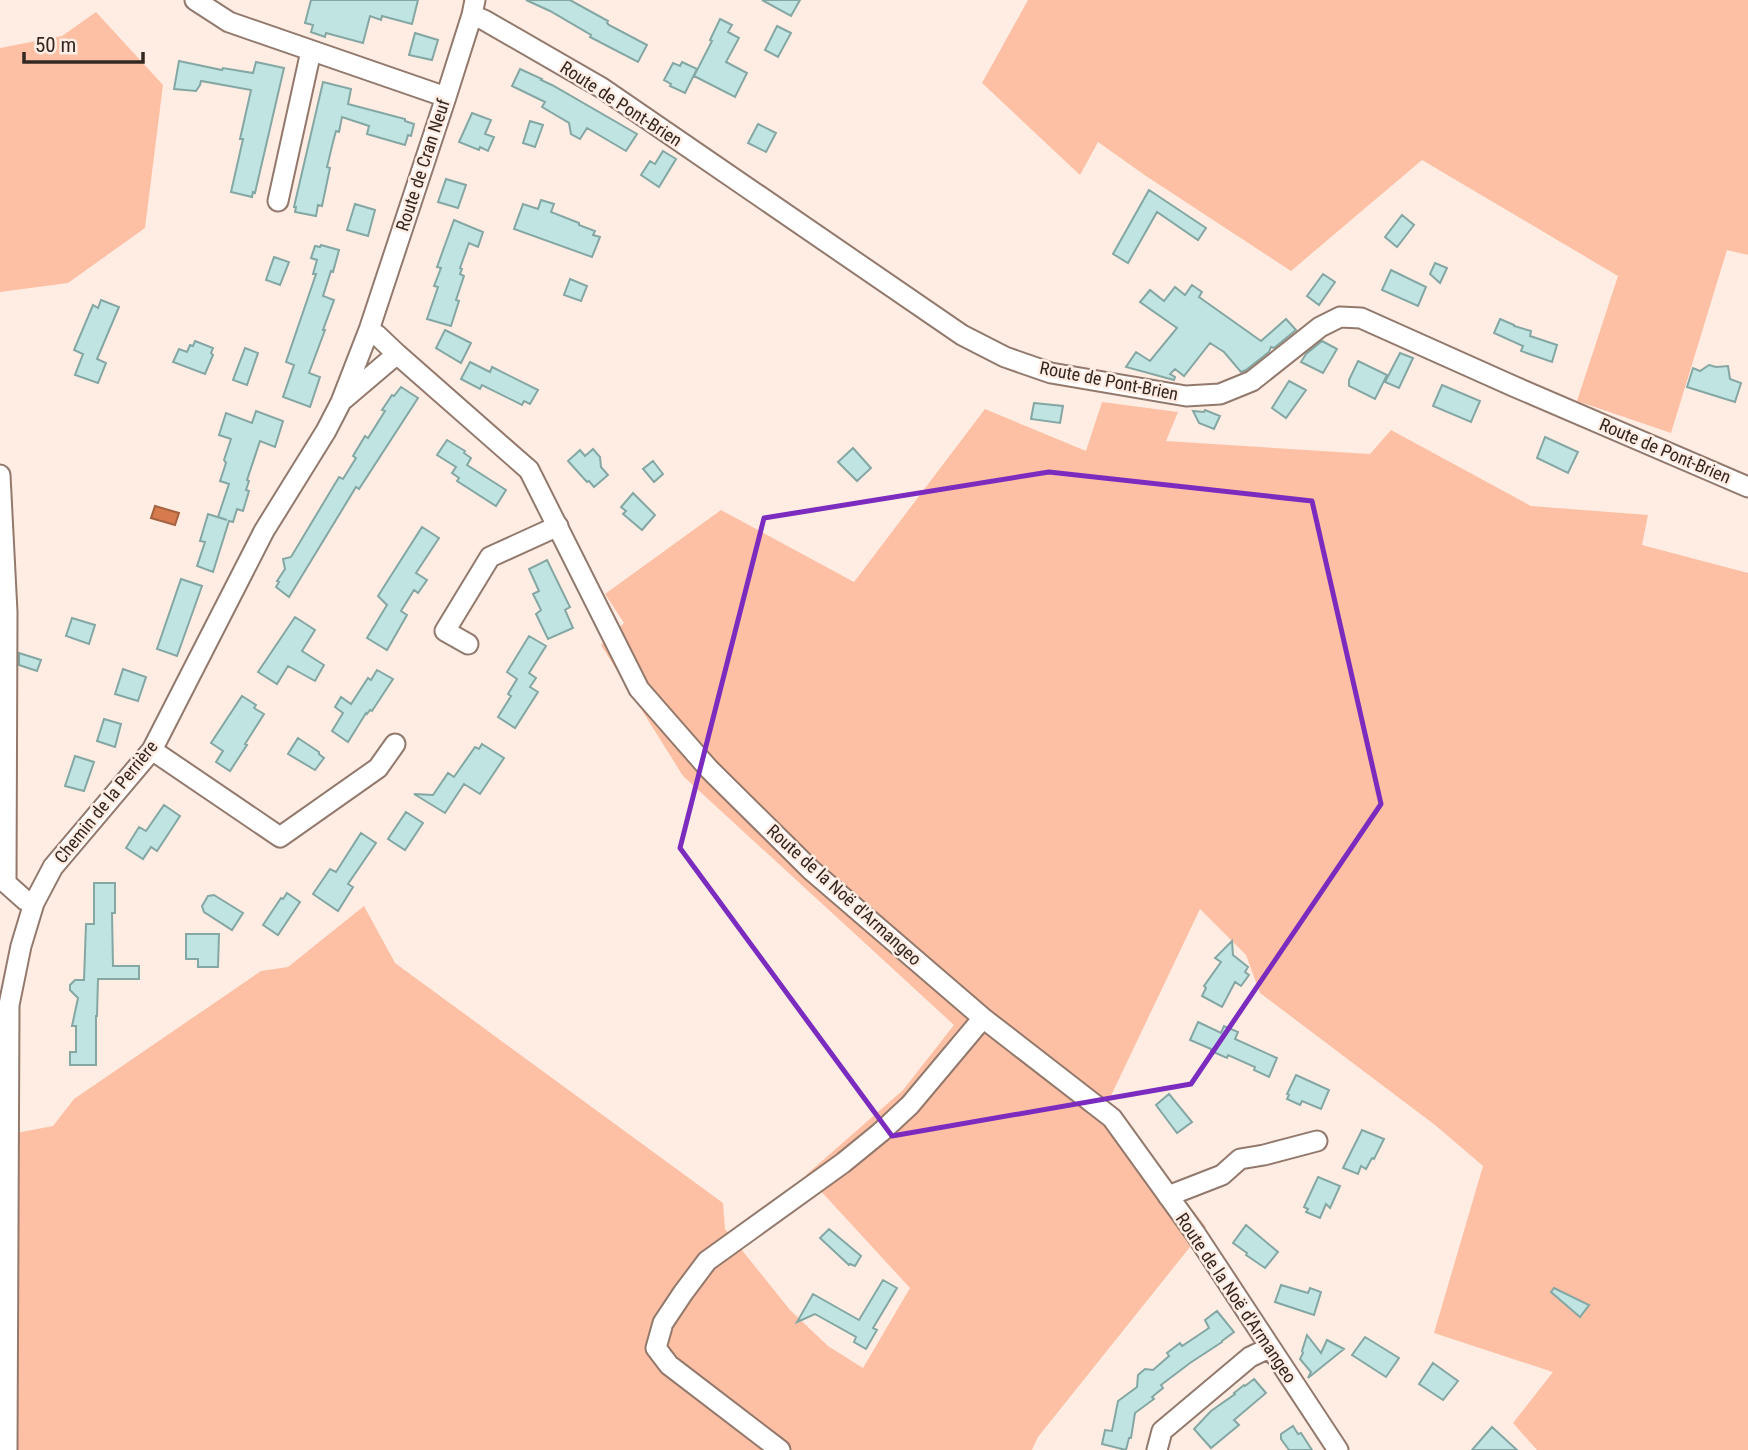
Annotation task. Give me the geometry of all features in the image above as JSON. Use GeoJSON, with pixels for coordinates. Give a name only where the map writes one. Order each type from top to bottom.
{"type":"FeatureCollection","features":[{"type":"Feature","properties":{"kind":"street"},"geometry":{"type":"LineString","coordinates":[[195,0],[229,22],[446,97]]}},
{"type":"Feature","properties":{"kind":"street","name":"Route de Cran Neuf"},"geometry":{"type":"LineString","coordinates":[[369,330],[473,8]]}},
{"type":"Feature","properties":{"kind":"street","name":"Route de Pont-Brien"},"geometry":{"type":"LineString","coordinates":[[473,8],[484,20],[602,88],[962,335],[1005,357],[1051,373],[1129,387],[1186,396],[1220,394],[1252,381],[1320,327],[1340,317],[1361,318],[1748,487]]}},
{"type":"Feature","properties":{"kind":"street"},"geometry":{"type":"LineString","coordinates":[[278,201],[311,51]]}},
{"type":"Feature","properties":{"kind":"street","name":"Route de la Noë d'Armangeo"},"geometry":{"type":"LineString","coordinates":[[369,330],[529,470],[639,689],[709,769],[811,870],[983,1018],[1112,1118],[1195,1233],[1338,1450]]}},
{"type":"Feature","properties":{"kind":"street","name":"Chemin de la Perrière"},"geometry":{"type":"LineString","coordinates":[[7,1450],[9,1005],[21,946],[34,904],[52,867],[152,750],[264,531],[341,402],[369,330]]}},
{"type":"Feature","properties":{"kind":"street","name":"Chemin de la Perrière"},"geometry":{"type":"LineString","coordinates":[[341,402],[397,354]]}},
{"type":"Feature","properties":{"kind":"street"},"geometry":{"type":"LineString","coordinates":[[0,475],[7,612],[6,883],[25,900],[34,904]]}},
{"type":"Feature","properties":{"kind":"street"},"geometry":{"type":"LineString","coordinates":[[468,644],[445,631],[490,557],[558,526]]}},
{"type":"Feature","properties":{"kind":"street"},"geometry":{"type":"LineString","coordinates":[[152,750],[280,837],[378,768],[395,744]]}},
{"type":"Feature","properties":{"kind":"street"},"geometry":{"type":"LineString","coordinates":[[780,1450],[669,1366],[656,1348],[663,1323],[707,1261],[843,1163],[881,1132],[910,1105],[983,1018]]}},
{"type":"Feature","properties":{"kind":"street"},"geometry":{"type":"LineString","coordinates":[[1168,1196],[1222,1175],[1240,1159],[1317,1141]]}},
{"type":"Feature","properties":{"kind":"street"},"geometry":{"type":"LineString","coordinates":[[1157,1450],[1162,1431],[1250,1357],[1269,1348]]}},
{"type":"Feature","properties":{"kind":"highlighted area"},"geometry":{"type":"Polygon","coordinates":[[[1049,472],[1312,501],[1381,804],[1191,1084],[892,1136],[680,848],[764,518],[1049,472]]]}},
{"type":"Feature","properties":{"kind":"shaded area"},"geometry":{"type":"Polygon","coordinates":[[[1028,0],[1748,0],[1748,255],[1727,250],[1671,433],[1577,401],[1618,276],[1422,160],[1291,271],[1098,142],[1080,175],[982,83],[1028,0]]]}},
{"type":"Feature","properties":{"kind":"shaded area"},"geometry":{"type":"Polygon","coordinates":[[[96,12],[163,85],[145,228],[68,283],[0,292],[0,48],[62,36],[96,12]]]}},
{"type":"Feature","properties":{"kind":"shaded area"},"geometry":{"type":"Polygon","coordinates":[[[1102,402],[1178,412],[1166,441],[1370,454],[1391,430],[1531,506],[1648,515],[1642,545],[1748,573],[1748,1450],[1537,1450],[1513,1423],[1553,1372],[1434,1333],[1483,1166],[1435,1125],[1260,993],[1246,955],[1200,909],[1108,1102],[1206,1227],[1038,1437],[1032,1450],[0,1450],[0,1136],[53,1126],[74,1099],[261,971],[288,967],[364,906],[395,963],[723,1203],[725,1229],[790,1310],[828,1346],[863,1368],[910,1288],[806,1175],[903,1090],[954,1025],[683,776],[601,645],[624,623],[605,594],[721,510],[854,582],[985,409],[1086,451],[1102,402]]]}},
{"type":"Feature","properties":{"kind":"shaded area"},"geometry":{"type":"Polygon","coordinates":[[[155,506],[179,513],[175,525],[151,518],[155,506]]]}},
{"type":"Feature","properties":{"kind":"building"},"geometry":{"type":"Polygon","coordinates":[[[311,0],[418,0],[412,24],[382,16],[381,20],[370,16],[363,43],[326,33],[325,37],[311,32],[313,25],[305,23],[311,0]]]}},
{"type":"Feature","properties":{"kind":"building"},"geometry":{"type":"Polygon","coordinates":[[[526,0],[570,0],[647,45],[638,62],[526,0]]]}},
{"type":"Feature","properties":{"kind":"building"},"geometry":{"type":"Polygon","coordinates":[[[762,0],[800,0],[791,16],[762,0]]]}},
{"type":"Feature","properties":{"kind":"building"},"geometry":{"type":"Polygon","coordinates":[[[720,19],[732,25],[728,32],[739,38],[726,62],[747,73],[735,97],[694,76],[720,19]]]}},
{"type":"Feature","properties":{"kind":"building"},"geometry":{"type":"Polygon","coordinates":[[[777,26],[791,33],[778,57],[765,50],[777,26]]]}},
{"type":"Feature","properties":{"kind":"building"},"geometry":{"type":"Polygon","coordinates":[[[415,33],[438,40],[432,60],[409,55],[415,33]]]}},
{"type":"Feature","properties":{"kind":"building"},"geometry":{"type":"Polygon","coordinates":[[[179,61],[253,73],[256,62],[284,68],[252,197],[231,192],[251,90],[201,81],[196,91],[174,89],[179,61]]]}},
{"type":"Feature","properties":{"kind":"building"},"geometry":{"type":"Polygon","coordinates":[[[682,62],[697,69],[685,93],[664,80],[673,63],[680,66],[682,62]]]}},
{"type":"Feature","properties":{"kind":"building"},"geometry":{"type":"Polygon","coordinates":[[[520,69],[637,134],[626,151],[587,128],[580,139],[571,134],[569,123],[542,107],[545,102],[512,86],[520,69]]]}},
{"type":"Feature","properties":{"kind":"building"},"geometry":{"type":"Polygon","coordinates":[[[323,82],[351,89],[348,104],[405,119],[414,124],[405,145],[367,134],[369,126],[342,117],[327,167],[330,168],[322,206],[318,205],[316,216],[295,212],[294,207],[323,82]]]}},
{"type":"Feature","properties":{"kind":"building"},"geometry":{"type":"Polygon","coordinates":[[[472,113],[491,120],[485,134],[494,137],[488,151],[459,142],[472,113]]]}},
{"type":"Feature","properties":{"kind":"building"},"geometry":{"type":"Polygon","coordinates":[[[530,121],[543,125],[535,147],[523,143],[530,121]]]}},
{"type":"Feature","properties":{"kind":"building"},"geometry":{"type":"Polygon","coordinates":[[[758,124],[776,133],[766,152],[748,143],[758,124]]]}},
{"type":"Feature","properties":{"kind":"building"},"geometry":{"type":"Polygon","coordinates":[[[663,151],[676,159],[659,187],[641,175],[650,161],[655,164],[663,151]]]}},
{"type":"Feature","properties":{"kind":"building"},"geometry":{"type":"Polygon","coordinates":[[[446,179],[466,185],[458,208],[438,202],[446,179]]]}},
{"type":"Feature","properties":{"kind":"building"},"geometry":{"type":"Polygon","coordinates":[[[1149,190],[1206,228],[1198,240],[1157,212],[1128,263],[1113,254],[1149,190]]]}},
{"type":"Feature","properties":{"kind":"building"},"geometry":{"type":"Polygon","coordinates":[[[541,200],[554,204],[551,212],[595,231],[593,235],[600,237],[592,257],[514,229],[523,204],[538,209],[541,200]]]}},
{"type":"Feature","properties":{"kind":"building"},"geometry":{"type":"Polygon","coordinates":[[[355,204],[375,210],[368,236],[347,230],[355,204]]]}},
{"type":"Feature","properties":{"kind":"building"},"geometry":{"type":"Polygon","coordinates":[[[1402,215],[1414,225],[1397,247],[1385,237],[1402,215]]]}},
{"type":"Feature","properties":{"kind":"building"},"geometry":{"type":"Polygon","coordinates":[[[454,220],[483,232],[478,247],[469,243],[460,268],[460,274],[464,276],[451,326],[427,319],[438,287],[434,286],[441,268],[437,267],[454,220]]]}},
{"type":"Feature","properties":{"kind":"building"},"geometry":{"type":"Polygon","coordinates":[[[315,246],[339,250],[323,296],[334,300],[309,373],[320,377],[310,407],[283,397],[294,365],[286,362],[316,274],[313,274],[317,260],[311,258],[315,246]]]}},
{"type":"Feature","properties":{"kind":"building"},"geometry":{"type":"Polygon","coordinates":[[[274,257],[289,262],[280,285],[266,280],[274,257]]]}},
{"type":"Feature","properties":{"kind":"building"},"geometry":{"type":"Polygon","coordinates":[[[1435,263],[1447,268],[1440,283],[1430,274],[1435,263]]]}},
{"type":"Feature","properties":{"kind":"building"},"geometry":{"type":"Polygon","coordinates":[[[1391,270],[1426,287],[1418,306],[1382,290],[1391,270]]]}},
{"type":"Feature","properties":{"kind":"building"},"geometry":{"type":"Polygon","coordinates":[[[1323,274],[1335,282],[1319,305],[1307,296],[1323,274]]]}},
{"type":"Feature","properties":{"kind":"building"},"geometry":{"type":"Polygon","coordinates":[[[570,279],[587,286],[581,301],[564,295],[570,279]]]}},
{"type":"Feature","properties":{"kind":"building"},"geometry":{"type":"Polygon","coordinates":[[[1192,285],[1202,292],[1199,297],[1261,341],[1286,319],[1296,330],[1241,372],[1224,352],[1210,343],[1184,376],[1175,369],[1170,374],[1175,377],[1174,380],[1126,367],[1136,352],[1150,361],[1177,328],[1140,302],[1150,290],[1164,301],[1175,287],[1185,295],[1192,285]]]}},
{"type":"Feature","properties":{"kind":"building"},"geometry":{"type":"Polygon","coordinates":[[[101,300],[119,307],[97,359],[106,363],[98,383],[75,375],[83,354],[74,350],[93,305],[98,308],[101,300]]]}},
{"type":"Feature","properties":{"kind":"building"},"geometry":{"type":"Polygon","coordinates":[[[1500,319],[1531,331],[1530,336],[1557,345],[1552,362],[1521,351],[1523,346],[1494,333],[1500,319]]]}},
{"type":"Feature","properties":{"kind":"building"},"geometry":{"type":"Polygon","coordinates":[[[445,330],[471,343],[461,363],[436,348],[445,330]]]}},
{"type":"Feature","properties":{"kind":"building"},"geometry":{"type":"Polygon","coordinates":[[[195,341],[213,348],[205,374],[173,362],[179,349],[187,352],[195,341]]]}},
{"type":"Feature","properties":{"kind":"building"},"geometry":{"type":"Polygon","coordinates":[[[1322,341],[1337,349],[1323,373],[1301,362],[1306,354],[1322,341]]]}},
{"type":"Feature","properties":{"kind":"building"},"geometry":{"type":"Polygon","coordinates":[[[245,348],[258,353],[247,385],[233,380],[245,348]]]}},
{"type":"Feature","properties":{"kind":"building"},"geometry":{"type":"Polygon","coordinates":[[[1400,353],[1413,358],[1399,388],[1385,382],[1400,353]]]}},
{"type":"Feature","properties":{"kind":"building"},"geometry":{"type":"Polygon","coordinates":[[[1358,361],[1387,375],[1375,399],[1349,386],[1358,361]]]}},
{"type":"Feature","properties":{"kind":"building"},"geometry":{"type":"Polygon","coordinates":[[[470,362],[490,372],[492,367],[538,390],[530,404],[524,401],[522,405],[482,385],[480,389],[461,379],[470,362]]]}},
{"type":"Feature","properties":{"kind":"building"},"geometry":{"type":"Polygon","coordinates":[[[1709,365],[1728,366],[1730,379],[1741,383],[1735,402],[1687,387],[1693,368],[1700,371],[1709,365]]]}},
{"type":"Feature","properties":{"kind":"building"},"geometry":{"type":"Polygon","coordinates":[[[1289,381],[1306,390],[1286,418],[1272,408],[1289,381]]]}},
{"type":"Feature","properties":{"kind":"building"},"geometry":{"type":"Polygon","coordinates":[[[1442,385],[1480,401],[1471,422],[1433,406],[1442,385]]]}},
{"type":"Feature","properties":{"kind":"building"},"geometry":{"type":"Polygon","coordinates":[[[401,387],[418,398],[359,489],[356,487],[289,597],[276,587],[285,569],[283,559],[291,557],[339,477],[343,479],[356,458],[353,456],[365,436],[368,438],[385,411],[382,410],[401,387]]]}},
{"type":"Feature","properties":{"kind":"building"},"geometry":{"type":"Polygon","coordinates":[[[1034,403],[1063,406],[1060,423],[1031,419],[1034,403]]]}},
{"type":"Feature","properties":{"kind":"building"},"geometry":{"type":"Polygon","coordinates":[[[1205,410],[1220,416],[1214,429],[1199,423],[1193,411],[1205,410]]]}},
{"type":"Feature","properties":{"kind":"building"},"geometry":{"type":"Polygon","coordinates":[[[256,411],[283,421],[275,447],[260,441],[247,480],[246,490],[249,491],[243,511],[237,509],[233,522],[229,521],[213,572],[197,566],[205,542],[200,541],[208,514],[227,520],[218,517],[229,484],[220,481],[231,439],[219,435],[226,413],[252,423],[256,411]]]}},
{"type":"Feature","properties":{"kind":"building"},"geometry":{"type":"Polygon","coordinates":[[[1545,437],[1578,452],[1568,473],[1537,458],[1545,437]]]}},
{"type":"Feature","properties":{"kind":"building"},"geometry":{"type":"Polygon","coordinates":[[[447,440],[471,458],[467,465],[506,490],[496,506],[457,481],[459,478],[452,473],[456,467],[437,455],[447,440]]]}},
{"type":"Feature","properties":{"kind":"building"},"geometry":{"type":"Polygon","coordinates":[[[853,448],[871,468],[857,481],[838,462],[853,448]]]}},
{"type":"Feature","properties":{"kind":"building"},"geometry":{"type":"Polygon","coordinates":[[[593,449],[608,475],[594,487],[568,461],[580,450],[585,456],[593,449]]]}},
{"type":"Feature","properties":{"kind":"building"},"geometry":{"type":"Polygon","coordinates":[[[653,461],[663,474],[654,482],[643,469],[653,461]]]}},
{"type":"Feature","properties":{"kind":"building"},"geometry":{"type":"Polygon","coordinates":[[[633,493],[655,515],[642,530],[623,514],[626,511],[621,507],[633,493]]]}},
{"type":"Feature","properties":{"kind":"building"},"geometry":{"type":"Polygon","coordinates":[[[422,527],[439,538],[416,573],[427,580],[418,593],[414,590],[401,611],[407,615],[387,650],[367,638],[387,605],[378,596],[422,527]]]}},
{"type":"Feature","properties":{"kind":"building"},"geometry":{"type":"Polygon","coordinates":[[[547,560],[570,607],[565,610],[573,628],[548,639],[536,614],[541,610],[533,594],[539,591],[529,569],[547,560]]]}},
{"type":"Feature","properties":{"kind":"building"},"geometry":{"type":"Polygon","coordinates":[[[181,579],[202,586],[177,656],[157,649],[181,579]]]}},
{"type":"Feature","properties":{"kind":"building"},"geometry":{"type":"Polygon","coordinates":[[[295,617],[315,630],[302,651],[324,665],[315,681],[288,666],[277,684],[258,672],[295,617]]]}},
{"type":"Feature","properties":{"kind":"building"},"geometry":{"type":"Polygon","coordinates":[[[72,618],[95,625],[89,644],[66,636],[72,618]]]}},
{"type":"Feature","properties":{"kind":"building"},"geometry":{"type":"Polygon","coordinates":[[[529,636],[546,646],[529,673],[536,678],[530,687],[538,692],[515,728],[498,717],[511,696],[508,694],[517,679],[507,672],[529,636]]]}},
{"type":"Feature","properties":{"kind":"building"},"geometry":{"type":"Polygon","coordinates":[[[19,653],[41,660],[37,671],[19,665],[19,653]]]}},
{"type":"Feature","properties":{"kind":"building"},"geometry":{"type":"Polygon","coordinates":[[[123,669],[146,677],[138,701],[115,694],[123,669]]]}},
{"type":"Feature","properties":{"kind":"building"},"geometry":{"type":"Polygon","coordinates":[[[377,670],[393,679],[372,711],[366,713],[348,742],[332,731],[343,713],[335,707],[341,697],[351,704],[368,678],[371,680],[377,670]]]}},
{"type":"Feature","properties":{"kind":"building"},"geometry":{"type":"Polygon","coordinates":[[[242,696],[264,714],[230,771],[216,762],[223,751],[211,743],[242,696]]]}},
{"type":"Feature","properties":{"kind":"building"},"geometry":{"type":"Polygon","coordinates":[[[104,719],[121,724],[115,747],[97,741],[104,719]]]}},
{"type":"Feature","properties":{"kind":"building"},"geometry":{"type":"Polygon","coordinates":[[[298,738],[324,758],[315,770],[288,754],[298,738]]]}},
{"type":"Feature","properties":{"kind":"building"},"geometry":{"type":"Polygon","coordinates":[[[482,744],[504,758],[480,794],[464,784],[445,813],[414,794],[433,795],[448,773],[454,777],[475,747],[479,749],[482,744]]]}},
{"type":"Feature","properties":{"kind":"building"},"geometry":{"type":"Polygon","coordinates":[[[75,756],[94,762],[84,791],[65,786],[75,756]]]}},
{"type":"Feature","properties":{"kind":"building"},"geometry":{"type":"Polygon","coordinates":[[[164,805],[180,816],[157,851],[151,847],[143,859],[126,848],[139,827],[146,831],[164,805]]]}},
{"type":"Feature","properties":{"kind":"building"},"geometry":{"type":"Polygon","coordinates":[[[406,812],[423,823],[405,850],[388,839],[406,812]]]}},
{"type":"Feature","properties":{"kind":"building"},"geometry":{"type":"Polygon","coordinates":[[[361,833],[376,843],[348,884],[353,887],[338,911],[313,894],[330,869],[336,872],[361,833]]]}},
{"type":"Feature","properties":{"kind":"building"},"geometry":{"type":"Polygon","coordinates":[[[94,883],[115,883],[115,913],[112,913],[113,966],[139,966],[139,979],[98,979],[96,1065],[70,1065],[70,1052],[76,1052],[76,1026],[72,1026],[78,998],[70,990],[70,985],[75,980],[84,980],[86,924],[94,924],[94,883]]]}},
{"type":"Feature","properties":{"kind":"building"},"geometry":{"type":"Polygon","coordinates":[[[287,893],[300,902],[278,935],[263,925],[287,893]]]}},
{"type":"Feature","properties":{"kind":"building"},"geometry":{"type":"Polygon","coordinates":[[[214,895],[243,913],[232,930],[204,912],[202,906],[208,896],[214,895]]]}},
{"type":"Feature","properties":{"kind":"building"},"geometry":{"type":"Polygon","coordinates":[[[186,934],[219,934],[218,967],[198,967],[198,959],[186,959],[186,934]]]}},
{"type":"Feature","properties":{"kind":"building"},"geometry":{"type":"Polygon","coordinates":[[[1232,941],[1233,955],[1248,967],[1245,972],[1249,975],[1241,986],[1235,982],[1222,1007],[1202,996],[1206,988],[1204,986],[1221,962],[1215,958],[1232,941]]]}},
{"type":"Feature","properties":{"kind":"building"},"geometry":{"type":"Polygon","coordinates":[[[1198,1022],[1221,1033],[1224,1026],[1238,1032],[1235,1039],[1277,1058],[1269,1077],[1254,1070],[1255,1067],[1228,1055],[1227,1058],[1190,1040],[1198,1022]]]}},
{"type":"Feature","properties":{"kind":"building"},"geometry":{"type":"Polygon","coordinates":[[[1296,1075],[1329,1090],[1321,1109],[1302,1101],[1300,1105],[1287,1099],[1296,1075]]]}},
{"type":"Feature","properties":{"kind":"building"},"geometry":{"type":"Polygon","coordinates":[[[1169,1094],[1192,1122],[1177,1133],[1156,1105],[1169,1094]]]}},
{"type":"Feature","properties":{"kind":"building"},"geometry":{"type":"Polygon","coordinates":[[[1362,1130],[1384,1139],[1374,1159],[1372,1158],[1366,1169],[1361,1166],[1358,1174],[1343,1168],[1362,1130]]]}},
{"type":"Feature","properties":{"kind":"building"},"geometry":{"type":"Polygon","coordinates":[[[1318,1177],[1340,1186],[1330,1208],[1326,1204],[1320,1218],[1306,1212],[1308,1209],[1304,1207],[1318,1177]]]}},
{"type":"Feature","properties":{"kind":"building"},"geometry":{"type":"Polygon","coordinates":[[[1246,1225],[1278,1252],[1265,1268],[1233,1243],[1246,1225]]]}},
{"type":"Feature","properties":{"kind":"building"},"geometry":{"type":"Polygon","coordinates":[[[829,1229],[861,1256],[855,1266],[849,1265],[820,1238],[829,1229]]]}},
{"type":"Feature","properties":{"kind":"building"},"geometry":{"type":"Polygon","coordinates":[[[883,1280],[897,1288],[873,1328],[877,1330],[866,1349],[854,1342],[856,1337],[815,1314],[797,1322],[813,1294],[859,1320],[883,1280]]]}},
{"type":"Feature","properties":{"kind":"building"},"geometry":{"type":"Polygon","coordinates":[[[1281,1285],[1308,1293],[1310,1288],[1321,1292],[1314,1315],[1275,1302],[1281,1285]]]}},
{"type":"Feature","properties":{"kind":"building"},"geometry":{"type":"Polygon","coordinates":[[[1554,1288],[1589,1305],[1580,1317],[1551,1292],[1554,1288]]]}},
{"type":"Feature","properties":{"kind":"building"},"geometry":{"type":"Polygon","coordinates":[[[1217,1311],[1234,1332],[1161,1385],[1163,1388],[1152,1397],[1154,1399],[1135,1413],[1126,1450],[1102,1444],[1105,1430],[1112,1431],[1118,1401],[1137,1387],[1138,1375],[1145,1369],[1153,1370],[1169,1356],[1167,1353],[1180,1343],[1182,1346],[1209,1328],[1205,1320],[1217,1311]]]}},
{"type":"Feature","properties":{"kind":"building"},"geometry":{"type":"Polygon","coordinates":[[[1307,1335],[1321,1353],[1327,1340],[1344,1349],[1308,1378],[1311,1372],[1300,1359],[1307,1335]]]}},
{"type":"Feature","properties":{"kind":"building"},"geometry":{"type":"Polygon","coordinates":[[[1365,1337],[1399,1358],[1386,1377],[1352,1355],[1365,1337]]]}},
{"type":"Feature","properties":{"kind":"building"},"geometry":{"type":"Polygon","coordinates":[[[1433,1363],[1458,1381],[1443,1400],[1419,1384],[1433,1363]]]}},
{"type":"Feature","properties":{"kind":"building"},"geometry":{"type":"Polygon","coordinates":[[[1254,1379],[1266,1393],[1234,1420],[1239,1425],[1211,1448],[1194,1429],[1211,1411],[1254,1379]]]}},
{"type":"Feature","properties":{"kind":"building"},"geometry":{"type":"Polygon","coordinates":[[[1293,1426],[1312,1450],[1289,1450],[1281,1439],[1281,1434],[1293,1426]]]}},
{"type":"Feature","properties":{"kind":"building"},"geometry":{"type":"Polygon","coordinates":[[[1492,1427],[1517,1450],[1472,1450],[1492,1427]]]}}]}
